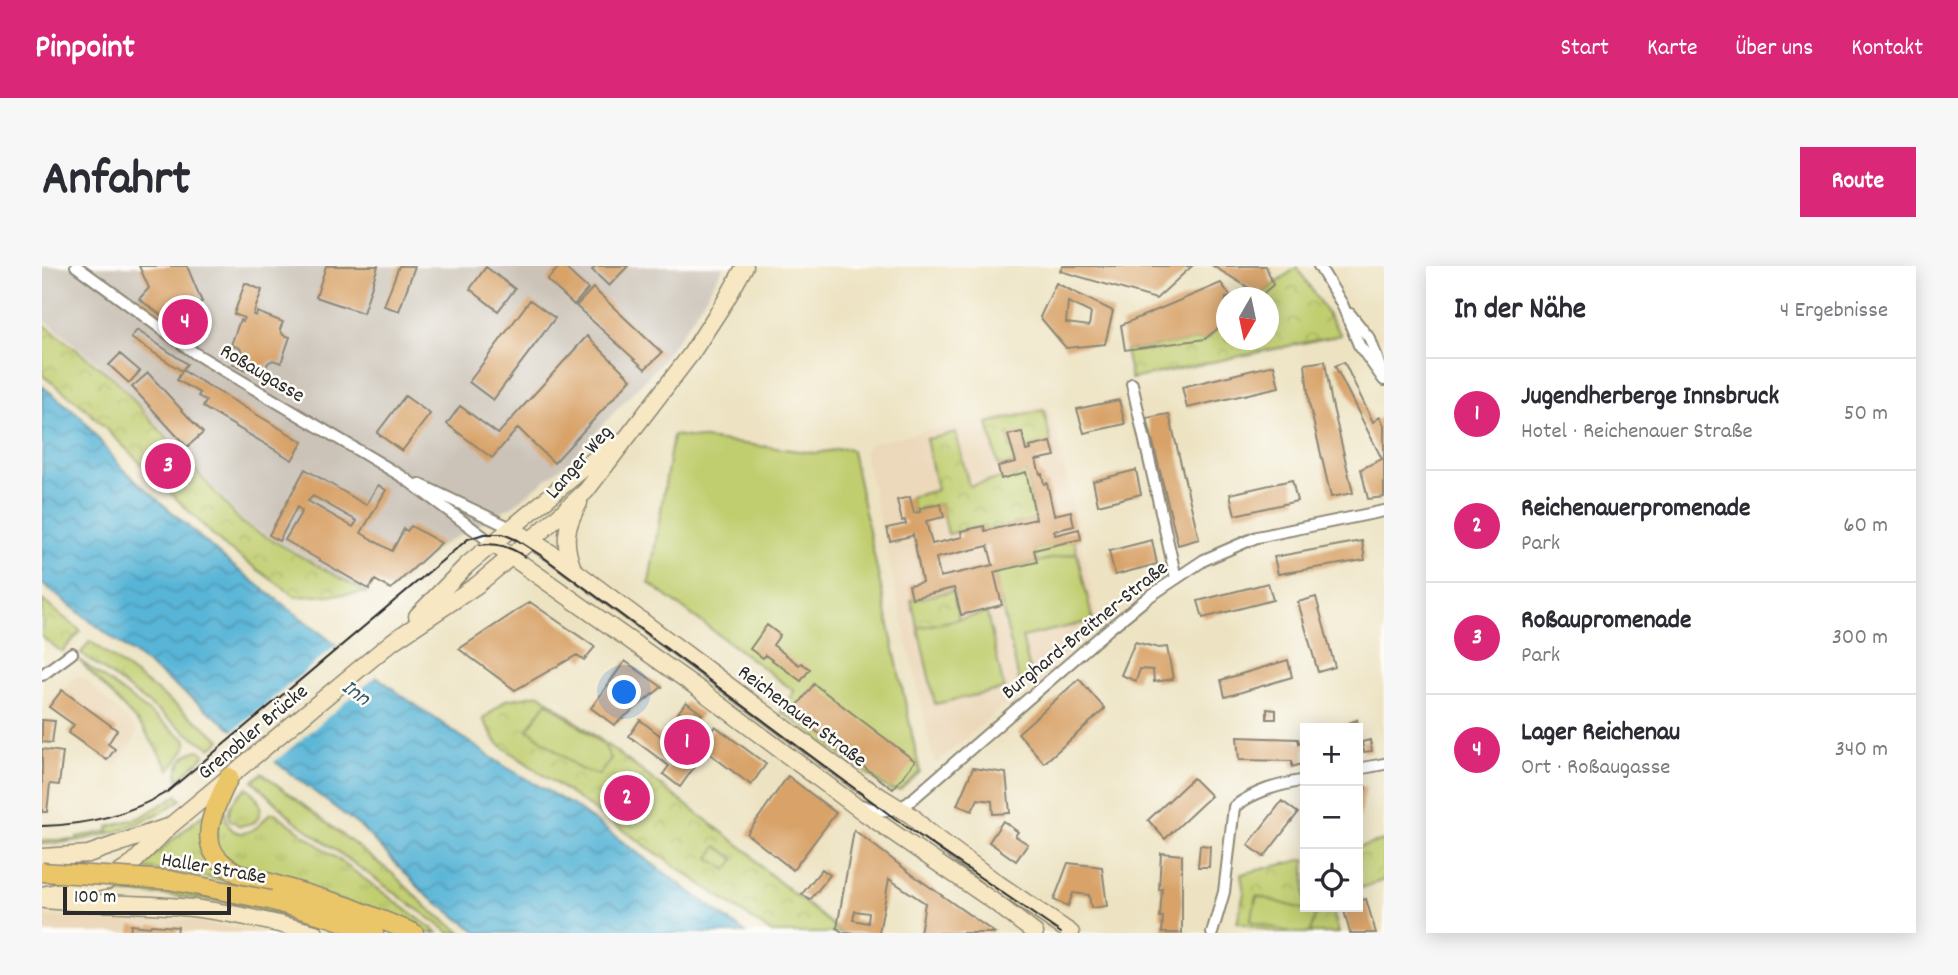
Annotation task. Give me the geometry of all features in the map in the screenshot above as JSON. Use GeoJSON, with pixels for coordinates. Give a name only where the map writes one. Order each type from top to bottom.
{"type":"FeatureCollection","features":[{"type":"Feature","properties":{"kind":"main road","name":"Langer Weg"},"geometry":{"type":"LineString","coordinates":[[511,556],[586,491],[691,354],[745,266]]}},
{"type":"Feature","properties":{"kind":"main road","name":"Langer Weg"},"geometry":{"type":"LineString","coordinates":[[511,528],[576,477],[642,418]]}},
{"type":"Feature","properties":{"kind":"main road"},"geometry":{"type":"LineString","coordinates":[[573,569],[565,538],[572,515],[586,491]]}},
{"type":"Feature","properties":{"kind":"main road","name":"Reichenauer Straße"},"geometry":{"type":"LineString","coordinates":[[511,528],[532,539],[860,784],[905,812],[996,882],[1071,933]]}},
{"type":"Feature","properties":{"kind":"main road","name":"Grenobler Brücke"},"geometry":{"type":"LineString","coordinates":[[393,641],[467,565],[511,528]]}},
{"type":"Feature","properties":{"kind":"main road","name":"Reichenauer Straße"},"geometry":{"type":"LineString","coordinates":[[492,543],[690,682],[859,809],[1035,933]]}},
{"type":"Feature","properties":{"kind":"main road","name":"Grenobler Brücke"},"geometry":{"type":"LineString","coordinates":[[42,897],[107,881],[130,866],[170,826],[393,641],[486,577],[511,556]]}},
{"type":"Feature","properties":{"kind":"main road"},"geometry":{"type":"LineString","coordinates":[[486,577],[504,572],[531,570]]}},
{"type":"Feature","properties":{"kind":"main road"},"geometry":{"type":"LineString","coordinates":[[229,777],[210,819],[208,833],[210,846],[224,865],[240,874],[336,902],[414,933]]}},
{"type":"Feature","properties":{"kind":"main road","name":"Grenobler Brücke"},"geometry":{"type":"LineString","coordinates":[[43,862],[88,854],[170,826]]}},
{"type":"Feature","properties":{"kind":"main road","name":"Haller Straße"},"geometry":{"type":"LineString","coordinates":[[43,862],[223,889],[299,907],[373,933]]}},
{"type":"Feature","properties":{"kind":"main road","name":"Haller Straße"},"geometry":{"type":"LineString","coordinates":[[42,897],[85,904],[197,908],[249,916],[315,933]]}},
{"type":"Feature","properties":{"kind":"street","name":"Roßaugasse"},"geometry":{"type":"LineString","coordinates":[[76,266],[196,354],[403,477],[511,528]]}},
{"type":"Feature","properties":{"kind":"street"},"geometry":{"type":"LineString","coordinates":[[1319,266],[1360,335],[1370,339],[1384,379]]}},
{"type":"Feature","properties":{"kind":"street"},"geometry":{"type":"LineString","coordinates":[[1132,384],[1176,578]]}},
{"type":"Feature","properties":{"kind":"street","name":"Roßaugasse"},"geometry":{"type":"LineString","coordinates":[[403,477],[492,543]]}},
{"type":"Feature","properties":{"kind":"street","name":"Burghard-Breitner-Straße"},"geometry":{"type":"LineString","coordinates":[[905,812],[913,798],[1109,629],[1204,560],[1257,537],[1384,511]]}},
{"type":"Feature","properties":{"kind":"street"},"geometry":{"type":"LineString","coordinates":[[42,675],[72,653]]}},
{"type":"Feature","properties":{"kind":"street"},"geometry":{"type":"LineString","coordinates":[[1363,768],[1384,764]]}},
{"type":"Feature","properties":{"kind":"street"},"geometry":{"type":"LineString","coordinates":[[1212,933],[1224,892],[1234,807],[1250,795],[1273,786],[1300,781]]}},
{"type":"Feature","properties":{"kind":"street"},"geometry":{"type":"LineString","coordinates":[[850,800],[877,810],[905,812]]}},
{"type":"Feature","properties":{"kind":"shaded area"},"geometry":{"type":"Polygon","coordinates":[[[42,266],[724,266],[662,361],[569,461],[514,505],[442,545],[391,591],[377,582],[370,593],[244,522],[118,379],[42,318],[42,266]]]}},
{"type":"Feature","properties":{"kind":"shaded area"},"geometry":{"type":"Polygon","coordinates":[[[1043,406],[1052,412],[1099,625],[935,764],[864,451],[870,443],[1043,406]]]}},
{"type":"Feature","properties":{"kind":"shaded area"},"geometry":{"type":"Polygon","coordinates":[[[77,676],[86,680],[137,732],[135,739],[115,766],[68,733],[74,724],[50,707],[70,680],[77,676]]]}},
{"type":"Feature","properties":{"kind":"shaded area"},"geometry":{"type":"Polygon","coordinates":[[[42,917],[185,920],[264,933],[42,933],[42,917]]]}},
{"type":"Feature","properties":{"kind":"green space"},"geometry":{"type":"Polygon","coordinates":[[[1297,267],[1341,335],[1279,348],[1279,287],[1271,287],[1297,267]]]}},
{"type":"Feature","properties":{"kind":"green space"},"geometry":{"type":"Polygon","coordinates":[[[42,323],[116,380],[243,524],[367,593],[296,597],[223,545],[85,408],[42,375],[42,323]]]}},
{"type":"Feature","properties":{"kind":"green space"},"geometry":{"type":"Polygon","coordinates":[[[1216,330],[1216,350],[1269,350],[1131,379],[1125,350],[1205,339],[1216,330]]]}},
{"type":"Feature","properties":{"kind":"green space"},"geometry":{"type":"Polygon","coordinates":[[[1044,410],[1051,442],[1026,451],[1022,433],[1008,435],[1016,462],[998,466],[988,423],[1044,410]]]}},
{"type":"Feature","properties":{"kind":"green space"},"geometry":{"type":"Polygon","coordinates":[[[956,433],[969,486],[1026,472],[1036,519],[985,531],[984,526],[948,534],[941,504],[920,508],[920,512],[914,513],[910,497],[937,490],[926,439],[956,433]]]}},
{"type":"Feature","properties":{"kind":"green space"},"geometry":{"type":"Polygon","coordinates":[[[673,435],[815,453],[848,448],[852,451],[920,772],[900,790],[890,790],[781,712],[794,691],[649,583],[673,435]]]}},
{"type":"Feature","properties":{"kind":"green space"},"geometry":{"type":"Polygon","coordinates":[[[1074,540],[1077,553],[1037,562],[1034,550],[1074,540]]]}},
{"type":"Feature","properties":{"kind":"green space"},"geometry":{"type":"Polygon","coordinates":[[[1077,553],[1093,621],[1022,637],[1032,680],[1020,685],[994,572],[1077,553]]]}},
{"type":"Feature","properties":{"kind":"green space"},"geometry":{"type":"Polygon","coordinates":[[[953,591],[959,619],[918,628],[911,600],[953,591]]]}},
{"type":"Feature","properties":{"kind":"green space"},"geometry":{"type":"Polygon","coordinates":[[[42,600],[81,631],[62,652],[42,637],[42,600]]]}},
{"type":"Feature","properties":{"kind":"green space"},"geometry":{"type":"Polygon","coordinates":[[[987,613],[1004,689],[935,704],[918,628],[987,613]]]}},
{"type":"Feature","properties":{"kind":"green space"},"geometry":{"type":"Polygon","coordinates":[[[90,641],[221,740],[211,748],[81,653],[90,641]]]}},
{"type":"Feature","properties":{"kind":"green space"},"geometry":{"type":"Polygon","coordinates":[[[77,658],[186,740],[186,748],[170,770],[143,728],[77,658]]]}},
{"type":"Feature","properties":{"kind":"green space"},"geometry":{"type":"Polygon","coordinates":[[[540,694],[751,854],[760,866],[842,933],[772,933],[497,743],[483,719],[506,700],[540,694]]]}},
{"type":"Feature","properties":{"kind":"green space"},"geometry":{"type":"Polygon","coordinates":[[[547,702],[604,745],[611,759],[599,775],[580,769],[528,729],[547,702]]]}},
{"type":"Feature","properties":{"kind":"green space"},"geometry":{"type":"Polygon","coordinates":[[[199,750],[204,754],[203,757],[178,780],[178,769],[182,760],[199,750]]]}},
{"type":"Feature","properties":{"kind":"green space"},"geometry":{"type":"Polygon","coordinates":[[[262,773],[393,874],[429,909],[462,933],[450,933],[294,820],[253,781],[262,773]]]}},
{"type":"Feature","properties":{"kind":"green space"},"geometry":{"type":"Polygon","coordinates":[[[247,787],[258,799],[260,812],[255,822],[240,826],[229,819],[230,809],[233,801],[247,787]]]}},
{"type":"Feature","properties":{"kind":"green space"},"geometry":{"type":"Polygon","coordinates":[[[177,795],[181,800],[132,826],[97,837],[61,843],[42,844],[42,840],[77,840],[77,837],[109,831],[108,827],[141,817],[177,795]]]}},
{"type":"Feature","properties":{"kind":"green space"},"geometry":{"type":"Polygon","coordinates":[[[225,808],[229,825],[241,833],[254,829],[270,813],[275,813],[438,933],[428,933],[408,923],[235,866],[216,847],[217,819],[225,808]]]}},
{"type":"Feature","properties":{"kind":"green space"},"geometry":{"type":"Polygon","coordinates":[[[206,812],[204,844],[272,890],[201,876],[139,868],[206,812]]]}},
{"type":"Feature","properties":{"kind":"green space"},"geometry":{"type":"Polygon","coordinates":[[[1384,841],[1384,880],[1363,887],[1363,849],[1363,846],[1384,841]]]}},
{"type":"Feature","properties":{"kind":"green space"},"geometry":{"type":"Polygon","coordinates":[[[717,846],[735,859],[727,870],[709,858],[717,846]]]}},
{"type":"Feature","properties":{"kind":"green space"},"geometry":{"type":"Polygon","coordinates":[[[1300,860],[1300,912],[1333,912],[1339,933],[1277,933],[1237,922],[1244,893],[1241,874],[1300,860]]]}},
{"type":"Feature","properties":{"kind":"green space"},"geometry":{"type":"Polygon","coordinates":[[[112,885],[202,895],[289,915],[347,933],[226,902],[167,895],[88,892],[112,885]]]}},
{"type":"Feature","properties":{"kind":"green space"},"geometry":{"type":"Polygon","coordinates":[[[1257,896],[1300,908],[1300,912],[1316,913],[1310,933],[1292,933],[1250,921],[1257,896]]]}},
{"type":"Feature","properties":{"kind":"water","name":"Inn"},"geometry":{"type":"Polygon","coordinates":[[[42,386],[80,416],[120,466],[227,561],[401,695],[504,766],[574,806],[746,933],[479,933],[426,895],[362,828],[42,584],[42,386]]]}},
{"type":"Feature","properties":{"kind":"pier"},"geometry":{"type":"Polygon","coordinates":[[[339,643],[379,674],[272,764],[231,733],[339,643]]]}},
{"type":"Feature","properties":{"kind":"building"},"geometry":{"type":"Polygon","coordinates":[[[139,266],[187,266],[202,302],[164,317],[139,299],[149,288],[139,266]]]}},
{"type":"Feature","properties":{"kind":"building"},"geometry":{"type":"Polygon","coordinates":[[[326,266],[378,266],[363,313],[316,297],[326,266]]]}},
{"type":"Feature","properties":{"kind":"building"},"geometry":{"type":"Polygon","coordinates":[[[399,266],[415,266],[399,311],[384,306],[399,266]]]}},
{"type":"Feature","properties":{"kind":"building"},"geometry":{"type":"Polygon","coordinates":[[[560,266],[588,289],[574,305],[547,280],[560,266]]]}},
{"type":"Feature","properties":{"kind":"building"},"geometry":{"type":"Polygon","coordinates":[[[595,266],[628,266],[609,286],[592,270],[595,266]]]}},
{"type":"Feature","properties":{"kind":"building"},"geometry":{"type":"Polygon","coordinates":[[[1063,266],[1192,266],[1156,299],[1060,271],[1063,266]]]}},
{"type":"Feature","properties":{"kind":"building"},"geometry":{"type":"Polygon","coordinates":[[[1213,266],[1266,266],[1273,285],[1248,287],[1213,266]]]}},
{"type":"Feature","properties":{"kind":"building"},"geometry":{"type":"Polygon","coordinates":[[[486,267],[515,289],[498,311],[470,289],[486,267]]]}},
{"type":"Feature","properties":{"kind":"building"},"geometry":{"type":"Polygon","coordinates":[[[245,283],[262,290],[253,315],[256,316],[257,312],[283,322],[280,329],[283,335],[290,337],[281,363],[273,360],[264,371],[252,366],[246,370],[233,364],[235,358],[239,361],[242,352],[240,348],[231,345],[240,320],[243,321],[244,318],[234,314],[245,283]]]}},
{"type":"Feature","properties":{"kind":"building"},"geometry":{"type":"Polygon","coordinates":[[[1056,283],[1113,311],[1105,344],[1066,348],[1040,317],[1056,283]],[[1068,302],[1066,323],[1089,326],[1091,313],[1068,302]]]}},
{"type":"Feature","properties":{"kind":"building"},"geometry":{"type":"Polygon","coordinates":[[[1221,283],[1224,287],[1216,287],[1216,330],[1205,339],[1125,350],[1121,325],[1221,283]]]}},
{"type":"Feature","properties":{"kind":"building"},"geometry":{"type":"Polygon","coordinates":[[[593,288],[662,353],[645,369],[576,306],[593,288]]]}},
{"type":"Feature","properties":{"kind":"building"},"geometry":{"type":"Polygon","coordinates":[[[530,300],[555,318],[493,400],[469,382],[530,300]]]}},
{"type":"Feature","properties":{"kind":"building"},"geometry":{"type":"Polygon","coordinates":[[[137,330],[187,364],[182,370],[303,442],[292,460],[203,407],[206,401],[198,396],[200,393],[177,380],[182,371],[131,338],[137,330]]]}},
{"type":"Feature","properties":{"kind":"building"},"geometry":{"type":"Polygon","coordinates":[[[587,336],[631,379],[554,463],[518,428],[492,458],[447,424],[460,406],[498,434],[587,336]]]}},
{"type":"Feature","properties":{"kind":"building"},"geometry":{"type":"Polygon","coordinates":[[[120,354],[140,371],[129,383],[109,365],[120,354]]]}},
{"type":"Feature","properties":{"kind":"building"},"geometry":{"type":"Polygon","coordinates":[[[1325,361],[1353,493],[1331,497],[1309,403],[1305,364],[1325,361]]]}},
{"type":"Feature","properties":{"kind":"building"},"geometry":{"type":"Polygon","coordinates":[[[1344,362],[1373,422],[1380,417],[1384,425],[1384,497],[1368,499],[1361,469],[1382,459],[1335,366],[1344,362]]]}},
{"type":"Feature","properties":{"kind":"building"},"geometry":{"type":"Polygon","coordinates":[[[1274,365],[1279,387],[1187,408],[1182,387],[1274,365]]]}},
{"type":"Feature","properties":{"kind":"building"},"geometry":{"type":"Polygon","coordinates":[[[148,373],[203,433],[187,447],[132,387],[148,373]]]}},
{"type":"Feature","properties":{"kind":"building"},"geometry":{"type":"Polygon","coordinates":[[[405,396],[430,414],[402,451],[377,433],[405,396]]]}},
{"type":"Feature","properties":{"kind":"building"},"geometry":{"type":"Polygon","coordinates":[[[1119,400],[1125,424],[1084,433],[1077,409],[1119,400]]]}},
{"type":"Feature","properties":{"kind":"building"},"geometry":{"type":"Polygon","coordinates":[[[1169,414],[1199,539],[1178,545],[1147,418],[1169,414]]]}},
{"type":"Feature","properties":{"kind":"building"},"geometry":{"type":"Polygon","coordinates":[[[1022,432],[1026,451],[1031,450],[1030,447],[1051,442],[1055,456],[1036,460],[1044,484],[1047,483],[1054,515],[1071,511],[1074,526],[1054,531],[1055,535],[1079,529],[1081,539],[1034,550],[1037,562],[994,572],[1002,605],[961,615],[954,588],[912,598],[909,585],[922,582],[913,534],[890,541],[887,528],[906,524],[905,520],[902,521],[897,500],[910,497],[914,513],[920,512],[920,508],[941,504],[944,517],[926,521],[932,544],[962,537],[961,531],[984,526],[985,531],[1036,519],[1026,472],[1001,479],[998,466],[1016,462],[1008,435],[1022,432]],[[988,546],[936,558],[940,577],[993,565],[988,546]]]}},
{"type":"Feature","properties":{"kind":"building"},"geometry":{"type":"Polygon","coordinates":[[[305,469],[366,505],[378,485],[386,490],[361,533],[392,551],[404,529],[407,531],[411,526],[441,543],[391,589],[375,580],[369,589],[285,540],[302,511],[297,507],[279,541],[269,535],[305,469]],[[313,496],[308,501],[353,527],[357,521],[313,496]]]}},
{"type":"Feature","properties":{"kind":"building"},"geometry":{"type":"Polygon","coordinates":[[[1136,470],[1141,494],[1098,505],[1093,481],[1136,470]]]}},
{"type":"Feature","properties":{"kind":"building"},"geometry":{"type":"Polygon","coordinates":[[[1292,480],[1297,501],[1235,515],[1230,494],[1292,480]]]}},
{"type":"Feature","properties":{"kind":"building"},"geometry":{"type":"Polygon","coordinates":[[[1152,540],[1157,564],[1115,575],[1109,551],[1152,540]]]}},
{"type":"Feature","properties":{"kind":"building"},"geometry":{"type":"Polygon","coordinates":[[[1362,541],[1365,560],[1278,574],[1274,557],[1362,541]]]}},
{"type":"Feature","properties":{"kind":"building"},"geometry":{"type":"Polygon","coordinates":[[[1268,583],[1273,600],[1203,618],[1198,601],[1268,583]]]}},
{"type":"Feature","properties":{"kind":"building"},"geometry":{"type":"Polygon","coordinates":[[[1316,597],[1335,667],[1318,672],[1298,602],[1316,597]]]}},
{"type":"Feature","properties":{"kind":"building"},"geometry":{"type":"Polygon","coordinates":[[[530,602],[595,647],[584,660],[577,655],[515,690],[459,649],[530,602]]]}},
{"type":"Feature","properties":{"kind":"building"},"geometry":{"type":"Polygon","coordinates":[[[767,625],[780,635],[773,645],[799,665],[801,663],[810,669],[801,681],[765,655],[763,658],[750,649],[767,625]]]}},
{"type":"Feature","properties":{"kind":"building"},"geometry":{"type":"Polygon","coordinates":[[[1135,642],[1159,648],[1167,647],[1173,679],[1154,682],[1153,670],[1140,669],[1136,681],[1121,675],[1135,642]]]}},
{"type":"Feature","properties":{"kind":"building"},"geometry":{"type":"Polygon","coordinates":[[[1288,660],[1292,677],[1225,697],[1221,680],[1288,660]]]}},
{"type":"Feature","properties":{"kind":"building"},"geometry":{"type":"Polygon","coordinates":[[[625,661],[662,687],[614,725],[591,708],[625,661]]]}},
{"type":"Feature","properties":{"kind":"building"},"geometry":{"type":"Polygon","coordinates":[[[1079,679],[1105,709],[1044,763],[1018,733],[1079,679]]]}},
{"type":"Feature","properties":{"kind":"building"},"geometry":{"type":"Polygon","coordinates":[[[814,684],[915,761],[893,789],[792,713],[814,684]]]}},
{"type":"Feature","properties":{"kind":"building"},"geometry":{"type":"Polygon","coordinates":[[[62,690],[117,730],[108,744],[115,749],[107,760],[68,733],[74,725],[49,707],[62,690]]]}},
{"type":"Feature","properties":{"kind":"building"},"geometry":{"type":"Polygon","coordinates":[[[686,702],[702,714],[694,724],[709,735],[715,726],[766,764],[751,785],[702,748],[691,763],[695,766],[680,787],[663,774],[669,766],[629,736],[640,720],[661,736],[686,702]]]}},
{"type":"Feature","properties":{"kind":"building"},"geometry":{"type":"Polygon","coordinates":[[[1267,709],[1276,710],[1276,719],[1267,719],[1267,709]]]}},
{"type":"Feature","properties":{"kind":"building"},"geometry":{"type":"Polygon","coordinates":[[[42,720],[55,721],[52,743],[42,742],[42,720]]]}},
{"type":"Feature","properties":{"kind":"building"},"geometry":{"type":"Polygon","coordinates":[[[1237,737],[1298,739],[1300,742],[1300,765],[1292,767],[1292,761],[1239,760],[1237,737]]]}},
{"type":"Feature","properties":{"kind":"building"},"geometry":{"type":"Polygon","coordinates":[[[1370,740],[1372,751],[1364,752],[1363,742],[1370,740]]]}},
{"type":"Feature","properties":{"kind":"building"},"geometry":{"type":"Polygon","coordinates":[[[42,749],[63,752],[59,785],[50,784],[47,812],[42,812],[42,749]]]}},
{"type":"Feature","properties":{"kind":"building"},"geometry":{"type":"Polygon","coordinates":[[[973,768],[1006,773],[1010,813],[993,814],[992,801],[978,799],[972,811],[957,805],[973,768]]]}},
{"type":"Feature","properties":{"kind":"building"},"geometry":{"type":"Polygon","coordinates":[[[788,776],[836,813],[793,870],[747,834],[788,776]]]}},
{"type":"Feature","properties":{"kind":"building"},"geometry":{"type":"Polygon","coordinates":[[[1193,778],[1211,796],[1165,839],[1148,820],[1193,778]]]}},
{"type":"Feature","properties":{"kind":"building"},"geometry":{"type":"Polygon","coordinates":[[[1282,801],[1298,813],[1264,857],[1248,845],[1282,801]]]}},
{"type":"Feature","properties":{"kind":"building"},"geometry":{"type":"Polygon","coordinates":[[[1003,821],[1018,832],[1015,836],[1028,844],[1016,861],[989,842],[1003,821]]]}},
{"type":"Feature","properties":{"kind":"building"},"geometry":{"type":"Polygon","coordinates":[[[854,830],[995,933],[920,933],[925,903],[889,879],[879,933],[843,933],[837,928],[854,830]],[[855,911],[853,920],[868,923],[869,913],[855,911]]]}},
{"type":"Feature","properties":{"kind":"building"},"geometry":{"type":"Polygon","coordinates":[[[1200,845],[1210,846],[1209,867],[1198,867],[1200,845]]]}},
{"type":"Feature","properties":{"kind":"building"},"geometry":{"type":"Polygon","coordinates":[[[1161,853],[1182,855],[1182,933],[1162,933],[1162,889],[1159,890],[1161,853]]]}},
{"type":"Feature","properties":{"kind":"building"},"geometry":{"type":"Polygon","coordinates":[[[1068,863],[1102,867],[1107,906],[1091,908],[1089,895],[1073,893],[1068,906],[1054,900],[1068,863]]]}},
{"type":"Feature","properties":{"kind":"building"},"geometry":{"type":"Polygon","coordinates":[[[822,869],[830,875],[810,900],[802,894],[822,869]]]}},
{"type":"Feature","properties":{"kind":"building"},"geometry":{"type":"Polygon","coordinates":[[[1366,899],[1376,933],[1350,933],[1344,912],[1363,912],[1363,900],[1366,899]]]}},
{"type":"Feature","properties":{"kind":"building"},"geometry":{"type":"Polygon","coordinates":[[[131,925],[178,927],[177,933],[130,933],[131,925]]]}},
{"type":"Feature","properties":{"kind":"tram line"},"geometry":{"type":"LineString","coordinates":[[42,826],[75,824],[122,813],[167,792],[468,539],[484,534],[503,534],[542,556],[901,823],[1061,933]]}},
{"type":"Feature","properties":{"kind":"tram line"},"geometry":{"type":"LineString","coordinates":[[480,545],[504,546],[525,557]]}},
{"type":"Feature","properties":{"kind":"place","name":"Lager Reichenau"},"geometry":{"type":"Point","coordinates":[185,322]}},
{"type":"Feature","properties":{"kind":"place","name":"Roßaupromenade"},"geometry":{"type":"Point","coordinates":[168,466]}},
{"type":"Feature","properties":{"kind":"place","name":"Jugendherberge Innsbruck"},"geometry":{"type":"Point","coordinates":[687,742]}},
{"type":"Feature","properties":{"kind":"place","name":"Reichenauerpromenade"},"geometry":{"type":"Point","coordinates":[627,798]}}]}
